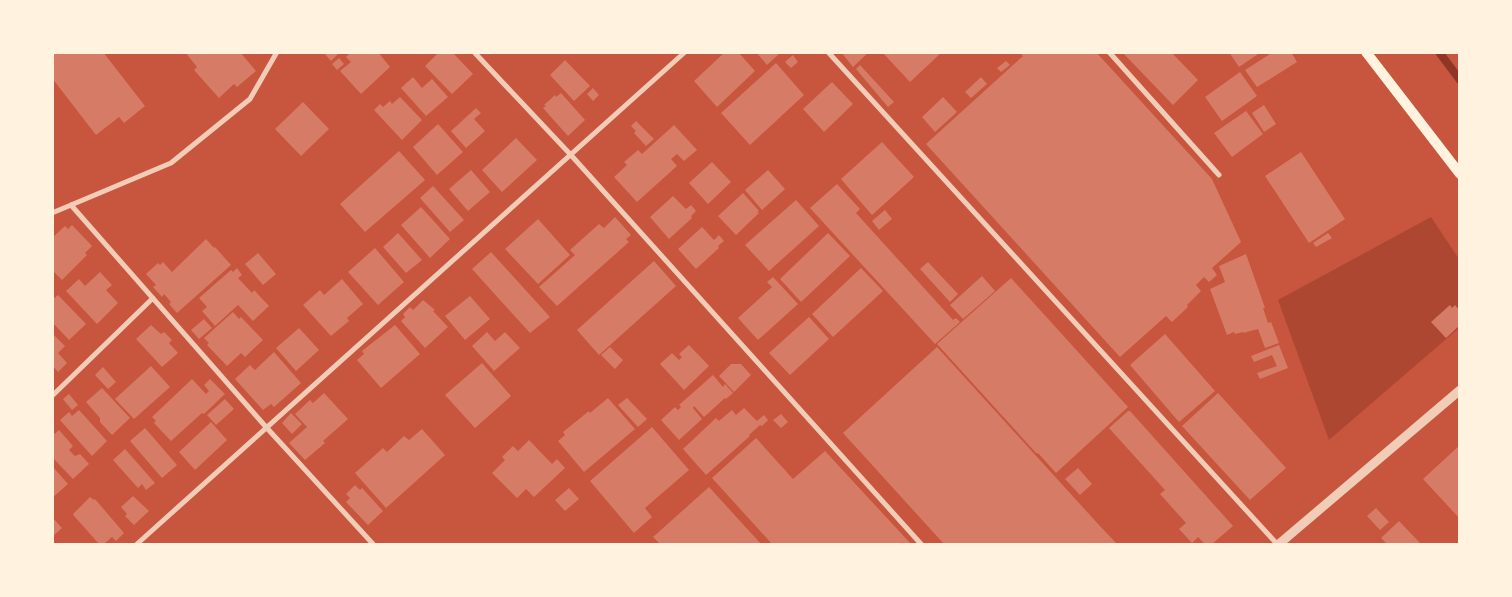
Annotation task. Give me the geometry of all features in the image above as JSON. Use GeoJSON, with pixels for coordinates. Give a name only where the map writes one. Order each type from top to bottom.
{"type":"FeatureCollection","features":[{"type":"Feature","properties":{"kind":"main road"},"geometry":{"type":"LineString","coordinates":[[1366,52],[1460,174]]}},
{"type":"Feature","properties":{"kind":"street"},"geometry":{"type":"LineString","coordinates":[[52,213],[171,164],[250,99],[277,52]]}},
{"type":"Feature","properties":{"kind":"street"},"geometry":{"type":"LineString","coordinates":[[474,52],[570,154],[921,544]]}},
{"type":"Feature","properties":{"kind":"street"},"geometry":{"type":"LineString","coordinates":[[137,544],[685,52]]}},
{"type":"Feature","properties":{"kind":"street"},"geometry":{"type":"LineString","coordinates":[[828,52],[1278,544],[1460,390]]}},
{"type":"Feature","properties":{"kind":"street"},"geometry":{"type":"LineString","coordinates":[[1109,52],[1219,174]]}},
{"type":"Feature","properties":{"kind":"street"},"geometry":{"type":"LineString","coordinates":[[71,205],[266,427],[373,544]]}},
{"type":"Feature","properties":{"kind":"street"},"geometry":{"type":"LineString","coordinates":[[52,396],[153,298]]}},
{"type":"Feature","properties":{"kind":"shaded area"},"geometry":{"type":"Polygon","coordinates":[[[1431,217],[1459,259],[1459,328],[1329,440],[1278,300],[1431,217]]]}},
{"type":"Feature","properties":{"kind":"building"},"geometry":{"type":"Polygon","coordinates":[[[52,52],[103,52],[145,106],[124,123],[119,117],[96,135],[52,78],[52,52]]]}},
{"type":"Feature","properties":{"kind":"building"},"geometry":{"type":"Polygon","coordinates":[[[185,52],[240,52],[256,71],[237,87],[234,84],[219,98],[194,70],[197,67],[185,52]]]}},
{"type":"Feature","properties":{"kind":"building"},"geometry":{"type":"Polygon","coordinates":[[[323,52],[340,52],[331,61],[323,52]]]}},
{"type":"Feature","properties":{"kind":"building"},"geometry":{"type":"Polygon","coordinates":[[[351,52],[378,52],[390,67],[361,94],[340,71],[351,62],[346,57],[351,52]]]}},
{"type":"Feature","properties":{"kind":"building"},"geometry":{"type":"Polygon","coordinates":[[[439,52],[452,52],[473,74],[452,94],[425,66],[439,52]]]}},
{"type":"Feature","properties":{"kind":"building"},"geometry":{"type":"Polygon","coordinates":[[[725,52],[738,52],[755,71],[717,107],[694,81],[725,52]]]}},
{"type":"Feature","properties":{"kind":"building"},"geometry":{"type":"Polygon","coordinates":[[[756,52],[781,52],[767,65],[756,52]]]}},
{"type":"Feature","properties":{"kind":"building"},"geometry":{"type":"Polygon","coordinates":[[[841,52],[869,52],[853,67],[841,52]]]}},
{"type":"Feature","properties":{"kind":"building"},"geometry":{"type":"Polygon","coordinates":[[[882,52],[942,52],[910,82],[882,52]]]}},
{"type":"Feature","properties":{"kind":"building"},"geometry":{"type":"Polygon","coordinates":[[[1019,52],[1096,52],[1212,179],[1241,242],[1212,268],[1217,275],[1209,282],[1204,277],[1196,285],[1201,291],[1187,305],[1188,307],[1172,322],[1166,316],[1120,357],[926,144],[1023,56],[1019,52]]]}},
{"type":"Feature","properties":{"kind":"building"},"geometry":{"type":"Polygon","coordinates":[[[1122,52],[1171,52],[1198,80],[1173,105],[1122,52]]]}},
{"type":"Feature","properties":{"kind":"building"},"geometry":{"type":"Polygon","coordinates":[[[1229,52],[1261,52],[1239,67],[1229,52]]]}},
{"type":"Feature","properties":{"kind":"building"},"geometry":{"type":"Polygon","coordinates":[[[1273,52],[1291,52],[1297,62],[1257,87],[1245,70],[1273,52]]]}},
{"type":"Feature","properties":{"kind":"building"},"geometry":{"type":"Polygon","coordinates":[[[793,55],[798,62],[791,68],[785,62],[793,55]]]}},
{"type":"Feature","properties":{"kind":"building"},"geometry":{"type":"Polygon","coordinates":[[[339,58],[344,64],[337,70],[332,64],[339,58]]]}},
{"type":"Feature","properties":{"kind":"building"},"geometry":{"type":"Polygon","coordinates":[[[565,60],[590,86],[574,101],[550,75],[565,60]]]}},
{"type":"Feature","properties":{"kind":"building"},"geometry":{"type":"Polygon","coordinates":[[[1006,61],[1010,65],[1001,72],[997,68],[1006,61]]]}},
{"type":"Feature","properties":{"kind":"building"},"geometry":{"type":"Polygon","coordinates":[[[776,63],[804,95],[750,145],[721,113],[776,63]]]}},
{"type":"Feature","properties":{"kind":"building"},"geometry":{"type":"Polygon","coordinates":[[[860,65],[894,102],[888,107],[856,69],[860,65]]]}},
{"type":"Feature","properties":{"kind":"building"},"geometry":{"type":"Polygon","coordinates":[[[1240,72],[1257,96],[1222,121],[1205,97],[1240,72]]]}},
{"type":"Feature","properties":{"kind":"building"},"geometry":{"type":"Polygon","coordinates":[[[413,77],[422,88],[432,79],[448,97],[426,116],[401,88],[413,77]]]}},
{"type":"Feature","properties":{"kind":"building"},"geometry":{"type":"Polygon","coordinates":[[[981,77],[987,84],[971,98],[965,92],[981,77]]]}},
{"type":"Feature","properties":{"kind":"building"},"geometry":{"type":"Polygon","coordinates":[[[832,82],[853,104],[824,132],[803,109],[832,82]]]}},
{"type":"Feature","properties":{"kind":"building"},"geometry":{"type":"Polygon","coordinates":[[[593,88],[599,95],[593,101],[587,94],[593,88]]]}},
{"type":"Feature","properties":{"kind":"building"},"geometry":{"type":"Polygon","coordinates":[[[561,93],[585,120],[568,136],[543,108],[555,95],[556,97],[561,93]]]}},
{"type":"Feature","properties":{"kind":"building"},"geometry":{"type":"Polygon","coordinates":[[[400,97],[422,120],[402,140],[374,110],[380,104],[383,107],[390,101],[392,104],[400,97]]]}},
{"type":"Feature","properties":{"kind":"building"},"geometry":{"type":"Polygon","coordinates":[[[943,97],[957,112],[935,132],[922,117],[943,97]]]}},
{"type":"Feature","properties":{"kind":"building"},"geometry":{"type":"Polygon","coordinates":[[[303,102],[329,129],[301,156],[275,129],[303,102]]]}},
{"type":"Feature","properties":{"kind":"building"},"geometry":{"type":"Polygon","coordinates":[[[1264,105],[1276,124],[1264,132],[1252,113],[1264,105]]]}},
{"type":"Feature","properties":{"kind":"building"},"geometry":{"type":"Polygon","coordinates":[[[476,108],[481,113],[474,119],[485,131],[466,148],[451,131],[476,108]]]}},
{"type":"Feature","properties":{"kind":"building"},"geometry":{"type":"Polygon","coordinates":[[[1246,111],[1263,134],[1232,157],[1214,133],[1246,111]]]}},
{"type":"Feature","properties":{"kind":"building"},"geometry":{"type":"Polygon","coordinates":[[[636,121],[654,139],[646,146],[634,133],[636,131],[631,126],[636,121]]]}},
{"type":"Feature","properties":{"kind":"building"},"geometry":{"type":"Polygon","coordinates":[[[438,124],[463,152],[437,175],[413,147],[438,124]]]}},
{"type":"Feature","properties":{"kind":"building"},"geometry":{"type":"Polygon","coordinates":[[[674,125],[697,150],[684,161],[677,154],[671,159],[677,166],[637,202],[614,177],[627,165],[624,162],[638,150],[642,154],[674,125]]]}},
{"type":"Feature","properties":{"kind":"building"},"geometry":{"type":"Polygon","coordinates":[[[516,138],[537,160],[502,192],[482,170],[516,138]]]}},
{"type":"Feature","properties":{"kind":"building"},"geometry":{"type":"Polygon","coordinates":[[[882,142],[914,177],[872,215],[841,179],[882,142]]]}},
{"type":"Feature","properties":{"kind":"building"},"geometry":{"type":"Polygon","coordinates":[[[399,151],[425,180],[365,232],[340,204],[399,151]]]}},
{"type":"Feature","properties":{"kind":"building"},"geometry":{"type":"Polygon","coordinates":[[[1301,152],[1345,219],[1309,243],[1265,176],[1301,152]]]}},
{"type":"Feature","properties":{"kind":"building"},"geometry":{"type":"Polygon","coordinates":[[[712,162],[731,182],[708,204],[689,183],[712,162]]]}},
{"type":"Feature","properties":{"kind":"building"},"geometry":{"type":"Polygon","coordinates":[[[471,170],[490,192],[468,211],[449,189],[471,170]]]}},
{"type":"Feature","properties":{"kind":"building"},"geometry":{"type":"Polygon","coordinates":[[[768,170],[785,189],[762,210],[745,190],[768,170]]]}},
{"type":"Feature","properties":{"kind":"building"},"geometry":{"type":"Polygon","coordinates":[[[837,184],[860,209],[856,213],[953,320],[956,318],[960,322],[935,344],[810,208],[837,184]]]}},
{"type":"Feature","properties":{"kind":"building"},"geometry":{"type":"Polygon","coordinates":[[[433,186],[464,220],[450,232],[420,198],[433,186]]]}},
{"type":"Feature","properties":{"kind":"building"},"geometry":{"type":"Polygon","coordinates":[[[743,193],[759,213],[736,235],[718,216],[743,193]]]}},
{"type":"Feature","properties":{"kind":"building"},"geometry":{"type":"Polygon","coordinates":[[[673,196],[686,209],[691,205],[696,211],[691,216],[692,218],[669,239],[650,217],[673,196]]]}},
{"type":"Feature","properties":{"kind":"building"},"geometry":{"type":"Polygon","coordinates":[[[796,200],[819,226],[769,271],[745,245],[796,200]]]}},
{"type":"Feature","properties":{"kind":"building"},"geometry":{"type":"Polygon","coordinates":[[[421,207],[450,239],[430,258],[401,225],[421,207]]]}},
{"type":"Feature","properties":{"kind":"building"},"geometry":{"type":"Polygon","coordinates":[[[885,210],[892,219],[879,230],[872,221],[885,210]]]}},
{"type":"Feature","properties":{"kind":"building"},"geometry":{"type":"Polygon","coordinates":[[[615,217],[631,235],[626,239],[629,242],[557,306],[539,287],[575,255],[570,250],[599,224],[604,228],[615,217]]]}},
{"type":"Feature","properties":{"kind":"building"},"geometry":{"type":"Polygon","coordinates":[[[538,219],[570,255],[538,284],[505,249],[538,219]]]}},
{"type":"Feature","properties":{"kind":"building"},"geometry":{"type":"Polygon","coordinates":[[[72,225],[92,246],[85,253],[87,255],[62,280],[52,270],[52,238],[65,226],[68,229],[72,225]]]}},
{"type":"Feature","properties":{"kind":"building"},"geometry":{"type":"Polygon","coordinates":[[[702,227],[714,240],[719,235],[724,241],[696,269],[678,249],[702,227]]]}},
{"type":"Feature","properties":{"kind":"building"},"geometry":{"type":"Polygon","coordinates":[[[398,233],[422,260],[406,273],[383,247],[398,233]]]}},
{"type":"Feature","properties":{"kind":"building"},"geometry":{"type":"Polygon","coordinates":[[[828,233],[850,256],[801,302],[780,279],[828,233]]]}},
{"type":"Feature","properties":{"kind":"building"},"geometry":{"type":"Polygon","coordinates":[[[1328,233],[1332,238],[1316,247],[1313,243],[1328,233]]]}},
{"type":"Feature","properties":{"kind":"building"},"geometry":{"type":"Polygon","coordinates":[[[206,239],[231,265],[177,313],[169,304],[171,302],[164,294],[162,297],[153,287],[156,285],[146,274],[158,263],[160,265],[163,262],[172,272],[206,239]]]}},
{"type":"Feature","properties":{"kind":"building"},"geometry":{"type":"Polygon","coordinates":[[[375,248],[404,282],[378,305],[348,272],[375,248]]]}},
{"type":"Feature","properties":{"kind":"building"},"geometry":{"type":"Polygon","coordinates":[[[491,252],[550,317],[530,333],[472,269],[491,252]]]}},
{"type":"Feature","properties":{"kind":"building"},"geometry":{"type":"Polygon","coordinates":[[[258,253],[276,274],[263,285],[245,264],[258,253]]]}},
{"type":"Feature","properties":{"kind":"building"},"geometry":{"type":"Polygon","coordinates":[[[1246,254],[1265,308],[1263,308],[1268,323],[1271,322],[1279,343],[1265,348],[1258,329],[1235,334],[1234,332],[1227,335],[1210,289],[1225,282],[1219,266],[1246,254]]]}},
{"type":"Feature","properties":{"kind":"building"},"geometry":{"type":"Polygon","coordinates":[[[654,261],[676,286],[599,355],[577,330],[654,261]]]}},
{"type":"Feature","properties":{"kind":"building"},"geometry":{"type":"Polygon","coordinates":[[[928,262],[958,294],[950,302],[920,269],[928,262]]]}},
{"type":"Feature","properties":{"kind":"building"},"geometry":{"type":"Polygon","coordinates":[[[237,268],[242,275],[238,278],[252,293],[254,290],[269,306],[253,321],[238,305],[215,326],[202,311],[207,307],[199,298],[231,270],[233,272],[237,268]]]}},
{"type":"Feature","properties":{"kind":"building"},"geometry":{"type":"Polygon","coordinates":[[[861,268],[883,291],[833,337],[812,314],[861,268]]]}},
{"type":"Feature","properties":{"kind":"building"},"geometry":{"type":"Polygon","coordinates":[[[100,272],[112,285],[106,290],[118,303],[97,324],[66,291],[79,279],[85,286],[100,272]]]}},
{"type":"Feature","properties":{"kind":"building"},"geometry":{"type":"Polygon","coordinates":[[[982,276],[995,291],[963,319],[950,305],[982,276]]]}},
{"type":"Feature","properties":{"kind":"building"},"geometry":{"type":"Polygon","coordinates":[[[773,277],[798,304],[758,340],[738,318],[772,287],[767,282],[773,277]]]}},
{"type":"Feature","properties":{"kind":"building"},"geometry":{"type":"Polygon","coordinates":[[[1011,278],[1128,407],[1056,473],[937,344],[1011,278]]]}},
{"type":"Feature","properties":{"kind":"building"},"geometry":{"type":"Polygon","coordinates":[[[342,279],[363,304],[347,318],[349,321],[331,336],[303,305],[320,290],[324,295],[342,279]]]}},
{"type":"Feature","properties":{"kind":"building"},"geometry":{"type":"Polygon","coordinates":[[[58,295],[86,324],[69,340],[52,322],[52,300],[58,295]]]}},
{"type":"Feature","properties":{"kind":"building"},"geometry":{"type":"Polygon","coordinates":[[[470,296],[490,319],[465,340],[445,316],[470,296]]]}},
{"type":"Feature","properties":{"kind":"building"},"geometry":{"type":"Polygon","coordinates":[[[423,300],[435,310],[433,311],[448,327],[425,348],[401,321],[405,317],[403,314],[410,307],[413,310],[423,300]]]}},
{"type":"Feature","properties":{"kind":"building"},"geometry":{"type":"Polygon","coordinates":[[[1450,305],[1452,308],[1455,305],[1460,311],[1460,325],[1446,338],[1431,322],[1450,305]]]}},
{"type":"Feature","properties":{"kind":"building"},"geometry":{"type":"Polygon","coordinates":[[[233,312],[239,319],[241,317],[263,340],[245,357],[241,353],[227,366],[207,345],[209,343],[204,338],[233,312]]]}},
{"type":"Feature","properties":{"kind":"building"},"geometry":{"type":"Polygon","coordinates":[[[809,317],[829,339],[790,375],[769,353],[809,317]]]}},
{"type":"Feature","properties":{"kind":"building"},"geometry":{"type":"Polygon","coordinates":[[[204,319],[212,328],[199,339],[191,330],[204,319]]]}},
{"type":"Feature","properties":{"kind":"building"},"geometry":{"type":"Polygon","coordinates":[[[151,325],[161,334],[164,332],[172,340],[169,343],[178,353],[162,367],[136,339],[151,325]]]}},
{"type":"Feature","properties":{"kind":"building"},"geometry":{"type":"Polygon","coordinates":[[[395,325],[420,354],[381,388],[357,360],[364,354],[362,351],[395,325]]]}},
{"type":"Feature","properties":{"kind":"building"},"geometry":{"type":"Polygon","coordinates":[[[299,328],[319,350],[296,371],[276,348],[299,328]]]}},
{"type":"Feature","properties":{"kind":"building"},"geometry":{"type":"Polygon","coordinates":[[[487,332],[495,341],[505,332],[520,348],[494,371],[472,346],[487,332]]]}},
{"type":"Feature","properties":{"kind":"building"},"geometry":{"type":"Polygon","coordinates":[[[52,333],[65,346],[58,353],[67,363],[58,372],[52,365],[52,333]]]}},
{"type":"Feature","properties":{"kind":"building"},"geometry":{"type":"Polygon","coordinates":[[[1165,334],[1215,391],[1179,422],[1130,365],[1165,334]]]}},
{"type":"Feature","properties":{"kind":"building"},"geometry":{"type":"Polygon","coordinates":[[[689,345],[709,366],[684,390],[660,364],[672,353],[679,360],[682,357],[679,354],[689,345]]]}},
{"type":"Feature","properties":{"kind":"building"},"geometry":{"type":"Polygon","coordinates":[[[1279,345],[1288,368],[1260,379],[1257,373],[1277,366],[1272,355],[1254,362],[1251,356],[1279,345]]]}},
{"type":"Feature","properties":{"kind":"building"},"geometry":{"type":"Polygon","coordinates":[[[610,347],[623,360],[615,369],[601,355],[610,347]]]}},
{"type":"Feature","properties":{"kind":"building"},"geometry":{"type":"Polygon","coordinates":[[[937,347],[1117,544],[944,544],[843,433],[937,347]]]}},
{"type":"Feature","properties":{"kind":"building"},"geometry":{"type":"Polygon","coordinates":[[[274,352],[301,383],[274,407],[271,404],[263,410],[235,379],[250,365],[255,370],[274,352]]]}},
{"type":"Feature","properties":{"kind":"building"},"geometry":{"type":"Polygon","coordinates":[[[482,363],[511,396],[475,428],[445,395],[482,363]]]}},
{"type":"Feature","properties":{"kind":"building"},"geometry":{"type":"Polygon","coordinates":[[[731,364],[741,364],[751,375],[734,392],[719,376],[731,364]]]}},
{"type":"Feature","properties":{"kind":"building"},"geometry":{"type":"Polygon","coordinates":[[[151,366],[170,387],[134,419],[115,399],[151,366]]]}},
{"type":"Feature","properties":{"kind":"building"},"geometry":{"type":"Polygon","coordinates":[[[103,367],[116,382],[108,389],[95,375],[103,367]]]}},
{"type":"Feature","properties":{"kind":"building"},"geometry":{"type":"Polygon","coordinates":[[[713,375],[723,387],[725,384],[733,393],[704,417],[694,406],[693,408],[702,419],[679,440],[661,420],[675,407],[678,410],[681,407],[679,405],[713,375]]]}},
{"type":"Feature","properties":{"kind":"building"},"geometry":{"type":"Polygon","coordinates":[[[192,379],[206,394],[209,391],[204,385],[210,379],[225,394],[171,441],[154,423],[156,421],[152,417],[192,379]]]}},
{"type":"Feature","properties":{"kind":"building"},"geometry":{"type":"Polygon","coordinates":[[[102,388],[130,418],[112,435],[86,402],[102,388]]]}},
{"type":"Feature","properties":{"kind":"building"},"geometry":{"type":"Polygon","coordinates":[[[324,393],[348,419],[305,460],[289,443],[307,427],[295,414],[310,400],[313,403],[324,393]]]}},
{"type":"Feature","properties":{"kind":"building"},"geometry":{"type":"Polygon","coordinates":[[[1218,393],[1286,468],[1250,500],[1182,426],[1218,393]]]}},
{"type":"Feature","properties":{"kind":"building"},"geometry":{"type":"Polygon","coordinates":[[[69,394],[78,405],[72,410],[63,399],[69,394]]]}},
{"type":"Feature","properties":{"kind":"building"},"geometry":{"type":"Polygon","coordinates":[[[608,398],[635,429],[584,472],[558,441],[565,435],[563,432],[608,398]]]}},
{"type":"Feature","properties":{"kind":"building"},"geometry":{"type":"Polygon","coordinates":[[[627,398],[647,419],[638,427],[618,405],[627,398]]]}},
{"type":"Feature","properties":{"kind":"building"},"geometry":{"type":"Polygon","coordinates":[[[225,399],[234,409],[216,425],[207,415],[225,399]]]}},
{"type":"Feature","properties":{"kind":"building"},"geometry":{"type":"Polygon","coordinates":[[[744,408],[757,421],[764,415],[768,420],[762,426],[760,425],[706,475],[683,449],[716,418],[719,421],[732,410],[736,415],[744,408]]]}},
{"type":"Feature","properties":{"kind":"building"},"geometry":{"type":"Polygon","coordinates":[[[79,410],[107,441],[92,456],[60,420],[69,412],[72,416],[79,410]]]}},
{"type":"Feature","properties":{"kind":"building"},"geometry":{"type":"Polygon","coordinates":[[[1128,411],[1233,526],[1212,544],[1205,544],[1198,537],[1192,543],[1179,529],[1186,523],[1160,494],[1165,490],[1109,428],[1128,411]]]}},
{"type":"Feature","properties":{"kind":"building"},"geometry":{"type":"Polygon","coordinates":[[[291,413],[302,424],[292,434],[282,423],[291,413]]]}},
{"type":"Feature","properties":{"kind":"building"},"geometry":{"type":"Polygon","coordinates":[[[781,414],[788,422],[781,428],[773,420],[781,414]]]}},
{"type":"Feature","properties":{"kind":"building"},"geometry":{"type":"Polygon","coordinates":[[[211,422],[227,440],[195,470],[179,452],[211,422]]]}},
{"type":"Feature","properties":{"kind":"building"},"geometry":{"type":"Polygon","coordinates":[[[652,427],[689,470],[645,508],[652,517],[634,533],[590,481],[652,427]]]}},
{"type":"Feature","properties":{"kind":"building"},"geometry":{"type":"Polygon","coordinates":[[[145,428],[177,465],[162,478],[130,441],[145,428]]]}},
{"type":"Feature","properties":{"kind":"building"},"geometry":{"type":"Polygon","coordinates":[[[422,429],[445,455],[386,508],[355,473],[383,448],[387,452],[404,436],[409,440],[422,429]]]}},
{"type":"Feature","properties":{"kind":"building"},"geometry":{"type":"Polygon","coordinates":[[[59,430],[73,446],[69,450],[75,456],[80,454],[89,464],[73,479],[52,457],[52,436],[59,430]]]}},
{"type":"Feature","properties":{"kind":"building"},"geometry":{"type":"Polygon","coordinates":[[[756,438],[793,479],[825,451],[911,544],[772,544],[712,478],[756,438]]]}},
{"type":"Feature","properties":{"kind":"building"},"geometry":{"type":"Polygon","coordinates":[[[529,440],[552,464],[557,459],[565,468],[534,497],[526,489],[517,498],[492,473],[505,460],[502,457],[513,446],[518,451],[529,440]]]}},
{"type":"Feature","properties":{"kind":"building"},"geometry":{"type":"Polygon","coordinates":[[[1460,445],[1460,519],[1423,479],[1460,445]]]}},
{"type":"Feature","properties":{"kind":"building"},"geometry":{"type":"Polygon","coordinates":[[[125,449],[155,483],[146,490],[142,484],[138,488],[113,460],[125,449]]]}},
{"type":"Feature","properties":{"kind":"building"},"geometry":{"type":"Polygon","coordinates":[[[52,466],[68,484],[52,498],[52,466]]]}},
{"type":"Feature","properties":{"kind":"building"},"geometry":{"type":"Polygon","coordinates":[[[1078,468],[1092,484],[1080,495],[1065,479],[1078,468]]]}},
{"type":"Feature","properties":{"kind":"building"},"geometry":{"type":"Polygon","coordinates":[[[355,485],[360,490],[362,488],[383,511],[368,525],[346,502],[350,498],[346,494],[355,485]]]}},
{"type":"Feature","properties":{"kind":"building"},"geometry":{"type":"Polygon","coordinates":[[[709,487],[761,544],[660,544],[653,537],[709,487]]]}},
{"type":"Feature","properties":{"kind":"building"},"geometry":{"type":"Polygon","coordinates":[[[569,488],[579,499],[565,511],[555,500],[569,488]]]}},
{"type":"Feature","properties":{"kind":"building"},"geometry":{"type":"Polygon","coordinates":[[[133,496],[149,511],[134,525],[125,516],[127,514],[121,507],[133,496]]]}},
{"type":"Feature","properties":{"kind":"building"},"geometry":{"type":"Polygon","coordinates":[[[90,497],[95,499],[124,533],[116,541],[112,537],[104,544],[99,544],[73,514],[90,497]]]}},
{"type":"Feature","properties":{"kind":"building"},"geometry":{"type":"Polygon","coordinates":[[[1376,508],[1389,522],[1380,530],[1367,516],[1376,508]]]}},
{"type":"Feature","properties":{"kind":"building"},"geometry":{"type":"Polygon","coordinates":[[[52,517],[62,528],[52,537],[52,517]]]}},
{"type":"Feature","properties":{"kind":"building"},"geometry":{"type":"Polygon","coordinates":[[[1399,521],[1421,544],[1387,544],[1381,538],[1399,521]]]}},
{"type":"Feature","properties":{"kind":"waterway"},"geometry":{"type":"LineString","coordinates":[[1439,52],[1460,80]]}}]}
